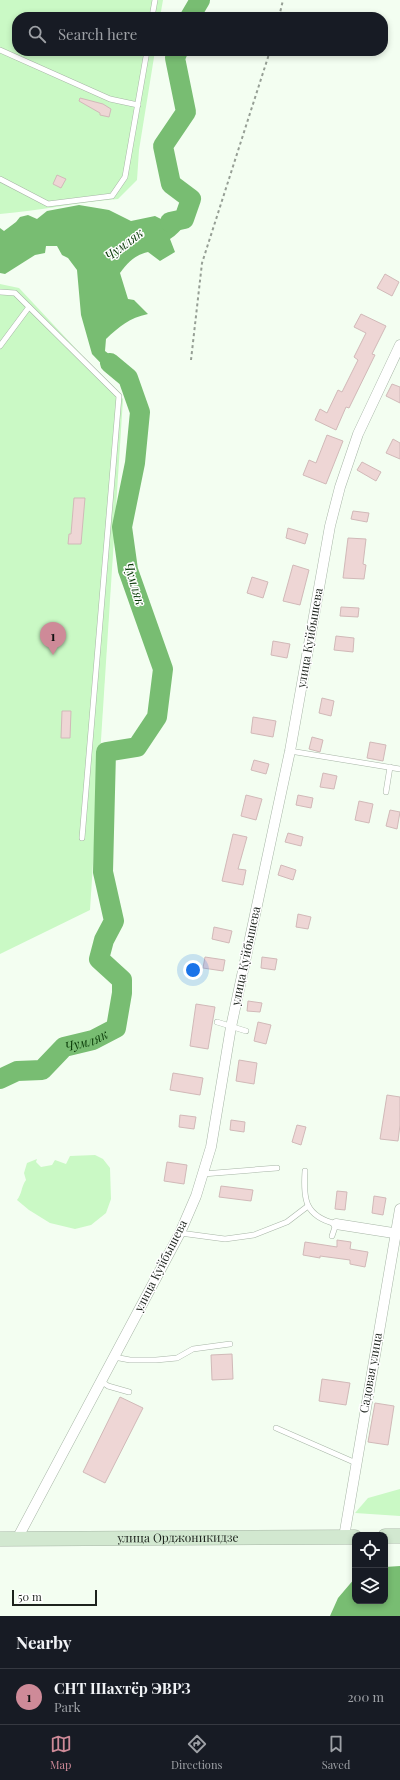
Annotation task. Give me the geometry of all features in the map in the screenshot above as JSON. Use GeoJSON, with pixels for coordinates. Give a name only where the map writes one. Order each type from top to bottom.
{"type":"FeatureCollection","features":[{"type":"Feature","properties":{"kind":"main road"},"geometry":{"type":"LineString","coordinates":[[388,1536],[400,1536]]}},
{"type":"Feature","properties":{"kind":"main road","name":"улица Орджоникидзе"},"geometry":{"type":"LineString","coordinates":[[0,1539],[349,1537]]}},
{"type":"Feature","properties":{"kind":"street","name":"улица Куйбышева"},"geometry":{"type":"LineString","coordinates":[[17,1539],[180,1233],[196,1196],[211,1147],[231,1027],[290,751],[330,526],[340,487],[358,434],[400,345]]}},
{"type":"Feature","properties":{"kind":"street","name":"Садовая улица"},"geometry":{"type":"LineString","coordinates":[[349,1537],[356,1462],[397,1234],[400,1209]]}},
{"type":"Feature","properties":{"kind":"street"},"geometry":{"type":"LineString","coordinates":[[336,1224],[397,1234]]}},
{"type":"Feature","properties":{"kind":"lane"},"geometry":{"type":"LineString","coordinates":[[153,12],[155,0]]}},
{"type":"Feature","properties":{"kind":"lane"},"geometry":{"type":"LineString","coordinates":[[0,50],[12,55]]}},
{"type":"Feature","properties":{"kind":"lane"},"geometry":{"type":"LineString","coordinates":[[13,56],[110,99],[138,106]]}},
{"type":"Feature","properties":{"kind":"lane"},"geometry":{"type":"LineString","coordinates":[[0,178],[48,204],[112,196],[126,177],[146,56]]}},
{"type":"Feature","properties":{"kind":"lane"},"geometry":{"type":"LineString","coordinates":[[0,292],[15,293],[119,396],[82,838]]}},
{"type":"Feature","properties":{"kind":"lane"},"geometry":{"type":"LineString","coordinates":[[0,346],[29,307]]}},
{"type":"Feature","properties":{"kind":"lane"},"geometry":{"type":"LineString","coordinates":[[290,751],[400,769]]}},
{"type":"Feature","properties":{"kind":"lane"},"geometry":{"type":"LineString","coordinates":[[386,792],[390,767]]}},
{"type":"Feature","properties":{"kind":"lane"},"geometry":{"type":"LineString","coordinates":[[217,1022],[246,1031]]}},
{"type":"Feature","properties":{"kind":"lane"},"geometry":{"type":"LineString","coordinates":[[203,1174],[277,1168]]}},
{"type":"Feature","properties":{"kind":"lane"},"geometry":{"type":"LineString","coordinates":[[304,1171],[304,1185],[308,1206],[311,1212],[321,1221],[336,1224],[332,1236]]}},
{"type":"Feature","properties":{"kind":"lane"},"geometry":{"type":"LineString","coordinates":[[180,1233],[225,1239],[254,1235],[287,1222],[308,1206]]}},
{"type":"Feature","properties":{"kind":"lane"},"geometry":{"type":"LineString","coordinates":[[114,1357],[130,1360],[177,1358],[193,1349],[230,1344]]}},
{"type":"Feature","properties":{"kind":"lane"},"geometry":{"type":"LineString","coordinates":[[101,1381],[108,1386],[129,1392]]}},
{"type":"Feature","properties":{"kind":"lane"},"geometry":{"type":"LineString","coordinates":[[276,1428],[356,1462]]}},
{"type":"Feature","properties":{"kind":"path"},"geometry":{"type":"LineString","coordinates":[[280,12],[283,0]]}},
{"type":"Feature","properties":{"kind":"path"},"geometry":{"type":"LineString","coordinates":[[191,360],[202,263],[268,56]]}},
{"type":"Feature","properties":{"kind":"shaded area"},"geometry":{"type":"Polygon","coordinates":[[[0,0],[163,0],[161,12],[12,12],[12,56],[154,56],[139,150],[137,180],[118,199],[0,214],[0,0]]]}},
{"type":"Feature","properties":{"kind":"shaded area"},"geometry":{"type":"Polygon","coordinates":[[[0,284],[19,288],[123,399],[90,910],[0,954],[0,284]]]}},
{"type":"Feature","properties":{"kind":"shaded area"},"geometry":{"type":"Polygon","coordinates":[[[95,1155],[103,1159],[110,1168],[111,1199],[106,1213],[91,1225],[75,1229],[50,1223],[29,1210],[17,1200],[26,1180],[24,1173],[27,1163],[37,1159],[36,1162],[41,1167],[52,1165],[55,1160],[66,1164],[70,1156],[95,1155]]]}},
{"type":"Feature","properties":{"kind":"shaded area"},"geometry":{"type":"Polygon","coordinates":[[[400,1489],[400,1516],[355,1513],[368,1498],[400,1489]]]}},
{"type":"Feature","properties":{"kind":"water"},"geometry":{"type":"Polygon","coordinates":[[[79,205],[109,210],[131,221],[155,216],[161,219],[180,217],[184,205],[192,207],[189,217],[184,225],[178,233],[170,239],[175,252],[160,261],[148,252],[143,253],[132,260],[120,273],[128,299],[134,300],[148,314],[125,323],[106,339],[105,351],[118,361],[127,365],[137,378],[124,382],[116,379],[92,354],[81,315],[77,270],[68,258],[62,255],[57,246],[46,246],[45,253],[35,255],[5,274],[0,273],[0,228],[4,231],[20,217],[28,215],[37,219],[47,211],[79,205]]]}},
{"type":"Feature","properties":{"kind":"water"},"geometry":{"type":"Polygon","coordinates":[[[400,1566],[400,1616],[330,1616],[338,1598],[352,1582],[352,1604],[388,1604],[388,1567],[400,1566]]]}},
{"type":"Feature","properties":{"kind":"building"},"geometry":{"type":"Polygon","coordinates":[[[80,98],[103,104],[111,109],[109,117],[100,115],[100,113],[79,101],[80,98]]]}},
{"type":"Feature","properties":{"kind":"building"},"geometry":{"type":"Polygon","coordinates":[[[57,175],[66,179],[61,188],[53,184],[57,175]]]}},
{"type":"Feature","properties":{"kind":"building"},"geometry":{"type":"Polygon","coordinates":[[[385,274],[399,282],[392,296],[377,288],[385,274]]]}},
{"type":"Feature","properties":{"kind":"building"},"geometry":{"type":"Polygon","coordinates":[[[361,314],[386,326],[372,354],[375,355],[349,408],[346,407],[336,430],[315,420],[320,409],[327,413],[338,390],[342,392],[358,360],[354,357],[366,333],[354,327],[361,314]]]}},
{"type":"Feature","properties":{"kind":"building"},"geometry":{"type":"Polygon","coordinates":[[[392,384],[400,387],[400,403],[386,396],[392,384]]]}},
{"type":"Feature","properties":{"kind":"building"},"geometry":{"type":"Polygon","coordinates":[[[327,435],[343,441],[326,484],[303,475],[309,460],[316,463],[327,435]]]}},
{"type":"Feature","properties":{"kind":"building"},"geometry":{"type":"Polygon","coordinates":[[[393,439],[400,443],[400,459],[386,453],[393,439]]]}},
{"type":"Feature","properties":{"kind":"building"},"geometry":{"type":"Polygon","coordinates":[[[362,462],[381,472],[376,481],[357,470],[362,462]]]}},
{"type":"Feature","properties":{"kind":"building"},"geometry":{"type":"Polygon","coordinates":[[[74,498],[85,498],[81,544],[68,544],[69,534],[71,534],[74,498]]]}},
{"type":"Feature","properties":{"kind":"building"},"geometry":{"type":"Polygon","coordinates":[[[353,511],[369,513],[367,522],[351,519],[353,511]]]}},
{"type":"Feature","properties":{"kind":"building"},"geometry":{"type":"Polygon","coordinates":[[[288,528],[308,534],[305,544],[286,538],[288,528]]]}},
{"type":"Feature","properties":{"kind":"building"},"geometry":{"type":"Polygon","coordinates":[[[348,538],[366,539],[363,564],[366,565],[364,579],[343,578],[348,538]]]}},
{"type":"Feature","properties":{"kind":"building"},"geometry":{"type":"Polygon","coordinates":[[[293,565],[309,570],[300,605],[283,601],[293,565]]]}},
{"type":"Feature","properties":{"kind":"building"},"geometry":{"type":"Polygon","coordinates":[[[252,577],[268,582],[263,598],[247,593],[252,577]]]}},
{"type":"Feature","properties":{"kind":"building"},"geometry":{"type":"Polygon","coordinates":[[[341,607],[359,608],[358,617],[340,616],[341,607]]]}},
{"type":"Feature","properties":{"kind":"building"},"geometry":{"type":"Polygon","coordinates":[[[336,636],[354,638],[353,652],[334,650],[336,636]]]}},
{"type":"Feature","properties":{"kind":"building"},"geometry":{"type":"Polygon","coordinates":[[[273,641],[290,644],[287,658],[271,655],[273,641]]]}},
{"type":"Feature","properties":{"kind":"building"},"geometry":{"type":"Polygon","coordinates":[[[322,698],[334,701],[331,716],[319,713],[322,698]]]}},
{"type":"Feature","properties":{"kind":"building"},"geometry":{"type":"Polygon","coordinates":[[[62,711],[71,711],[70,738],[61,738],[62,711]]]}},
{"type":"Feature","properties":{"kind":"building"},"geometry":{"type":"Polygon","coordinates":[[[253,717],[276,721],[273,737],[251,733],[253,717]]]}},
{"type":"Feature","properties":{"kind":"building"},"geometry":{"type":"Polygon","coordinates":[[[312,737],[323,740],[320,752],[309,749],[312,737]]]}},
{"type":"Feature","properties":{"kind":"building"},"geometry":{"type":"Polygon","coordinates":[[[370,742],[386,745],[383,761],[367,758],[370,742]]]}},
{"type":"Feature","properties":{"kind":"building"},"geometry":{"type":"Polygon","coordinates":[[[254,760],[269,764],[266,774],[251,770],[254,760]]]}},
{"type":"Feature","properties":{"kind":"building"},"geometry":{"type":"Polygon","coordinates":[[[323,773],[337,776],[334,789],[320,787],[323,773]]]}},
{"type":"Feature","properties":{"kind":"building"},"geometry":{"type":"Polygon","coordinates":[[[246,795],[262,799],[256,820],[241,816],[246,795]]]}},
{"type":"Feature","properties":{"kind":"building"},"geometry":{"type":"Polygon","coordinates":[[[298,795],[313,798],[311,808],[296,805],[298,795]]]}},
{"type":"Feature","properties":{"kind":"building"},"geometry":{"type":"Polygon","coordinates":[[[359,801],[373,804],[369,823],[355,820],[359,801]]]}},
{"type":"Feature","properties":{"kind":"building"},"geometry":{"type":"Polygon","coordinates":[[[390,810],[400,812],[397,829],[386,826],[390,810]]]}},
{"type":"Feature","properties":{"kind":"building"},"geometry":{"type":"Polygon","coordinates":[[[288,833],[303,837],[301,846],[285,842],[288,833]]]}},
{"type":"Feature","properties":{"kind":"building"},"geometry":{"type":"Polygon","coordinates":[[[233,834],[247,837],[238,869],[246,870],[243,885],[222,881],[233,834]]]}},
{"type":"Feature","properties":{"kind":"building"},"geometry":{"type":"Polygon","coordinates":[[[281,865],[296,870],[293,880],[278,875],[281,865]]]}},
{"type":"Feature","properties":{"kind":"building"},"geometry":{"type":"Polygon","coordinates":[[[298,914],[311,917],[308,929],[296,927],[298,914]]]}},
{"type":"Feature","properties":{"kind":"building"},"geometry":{"type":"Polygon","coordinates":[[[214,927],[232,931],[229,943],[212,939],[214,927]]]}},
{"type":"Feature","properties":{"kind":"building"},"geometry":{"type":"Polygon","coordinates":[[[205,957],[225,960],[223,971],[203,968],[205,957]]]}},
{"type":"Feature","properties":{"kind":"building"},"geometry":{"type":"Polygon","coordinates":[[[262,957],[277,959],[275,970],[261,968],[262,957]]]}},
{"type":"Feature","properties":{"kind":"building"},"geometry":{"type":"Polygon","coordinates":[[[248,1001],[262,1003],[260,1012],[247,1011],[248,1001]]]}},
{"type":"Feature","properties":{"kind":"building"},"geometry":{"type":"Polygon","coordinates":[[[196,1004],[215,1007],[208,1049],[190,1046],[196,1004]]]}},
{"type":"Feature","properties":{"kind":"building"},"geometry":{"type":"Polygon","coordinates":[[[258,1022],[271,1025],[266,1044],[254,1041],[258,1022]]]}},
{"type":"Feature","properties":{"kind":"building"},"geometry":{"type":"Polygon","coordinates":[[[239,1060],[257,1063],[254,1084],[236,1081],[239,1060]]]}},
{"type":"Feature","properties":{"kind":"building"},"geometry":{"type":"Polygon","coordinates":[[[173,1073],[203,1078],[200,1095],[170,1090],[173,1073]]]}},
{"type":"Feature","properties":{"kind":"building"},"geometry":{"type":"Polygon","coordinates":[[[387,1095],[400,1097],[400,1125],[398,1141],[380,1139],[387,1095]]]}},
{"type":"Feature","properties":{"kind":"building"},"geometry":{"type":"Polygon","coordinates":[[[180,1115],[196,1117],[194,1129],[179,1127],[180,1115]]]}},
{"type":"Feature","properties":{"kind":"building"},"geometry":{"type":"Polygon","coordinates":[[[231,1120],[245,1122],[244,1132],[230,1130],[231,1120]]]}},
{"type":"Feature","properties":{"kind":"building"},"geometry":{"type":"Polygon","coordinates":[[[297,1125],[306,1127],[301,1145],[292,1142],[297,1125]]]}},
{"type":"Feature","properties":{"kind":"building"},"geometry":{"type":"Polygon","coordinates":[[[167,1162],[187,1165],[184,1184],[164,1181],[167,1162]]]}},
{"type":"Feature","properties":{"kind":"building"},"geometry":{"type":"Polygon","coordinates":[[[221,1186],[253,1190],[251,1201],[219,1197],[221,1186]]]}},
{"type":"Feature","properties":{"kind":"building"},"geometry":{"type":"Polygon","coordinates":[[[337,1191],[347,1192],[345,1210],[335,1209],[337,1191]]]}},
{"type":"Feature","properties":{"kind":"building"},"geometry":{"type":"Polygon","coordinates":[[[374,1196],[386,1198],[383,1215],[372,1213],[374,1196]]]}},
{"type":"Feature","properties":{"kind":"building"},"geometry":{"type":"Polygon","coordinates":[[[337,1240],[351,1242],[350,1249],[368,1252],[365,1267],[350,1264],[350,1260],[303,1255],[305,1242],[337,1247],[337,1240]]]}},
{"type":"Feature","properties":{"kind":"building"},"geometry":{"type":"Polygon","coordinates":[[[232,1354],[233,1379],[212,1380],[211,1355],[232,1354]]]}},
{"type":"Feature","properties":{"kind":"building"},"geometry":{"type":"Polygon","coordinates":[[[322,1379],[350,1383],[346,1405],[319,1401],[322,1379]]]}},
{"type":"Feature","properties":{"kind":"building"},"geometry":{"type":"Polygon","coordinates":[[[120,1397],[143,1408],[105,1483],[83,1472],[120,1397]]]}},
{"type":"Feature","properties":{"kind":"building"},"geometry":{"type":"Polygon","coordinates":[[[375,1403],[394,1406],[388,1445],[368,1442],[375,1403]]]}},
{"type":"Feature","properties":{"kind":"waterway","name":"Чумляк"},"geometry":{"type":"LineString","coordinates":[[193,12],[200,0]]}},
{"type":"Feature","properties":{"kind":"waterway","name":"Чумляк"},"geometry":{"type":"LineString","coordinates":[[170,222],[184,219],[191,199],[171,184],[163,146],[186,112],[176,56]]}},
{"type":"Feature","properties":{"kind":"waterway","name":"Чумляк"},"geometry":{"type":"LineString","coordinates":[[0,1079],[17,1071],[42,1070],[64,1047],[93,1040],[116,1028],[122,993],[122,980],[99,959],[104,940],[114,921],[103,872],[106,752],[137,747],[157,717],[163,669],[128,570],[122,527],[135,463],[140,412],[128,378],[110,363]]}},
{"type":"Feature","properties":{"kind":"place","name":"СНТ Шахтёр ЭВРЗ"},"geometry":{"type":"Point","coordinates":[53,655]}}]}
